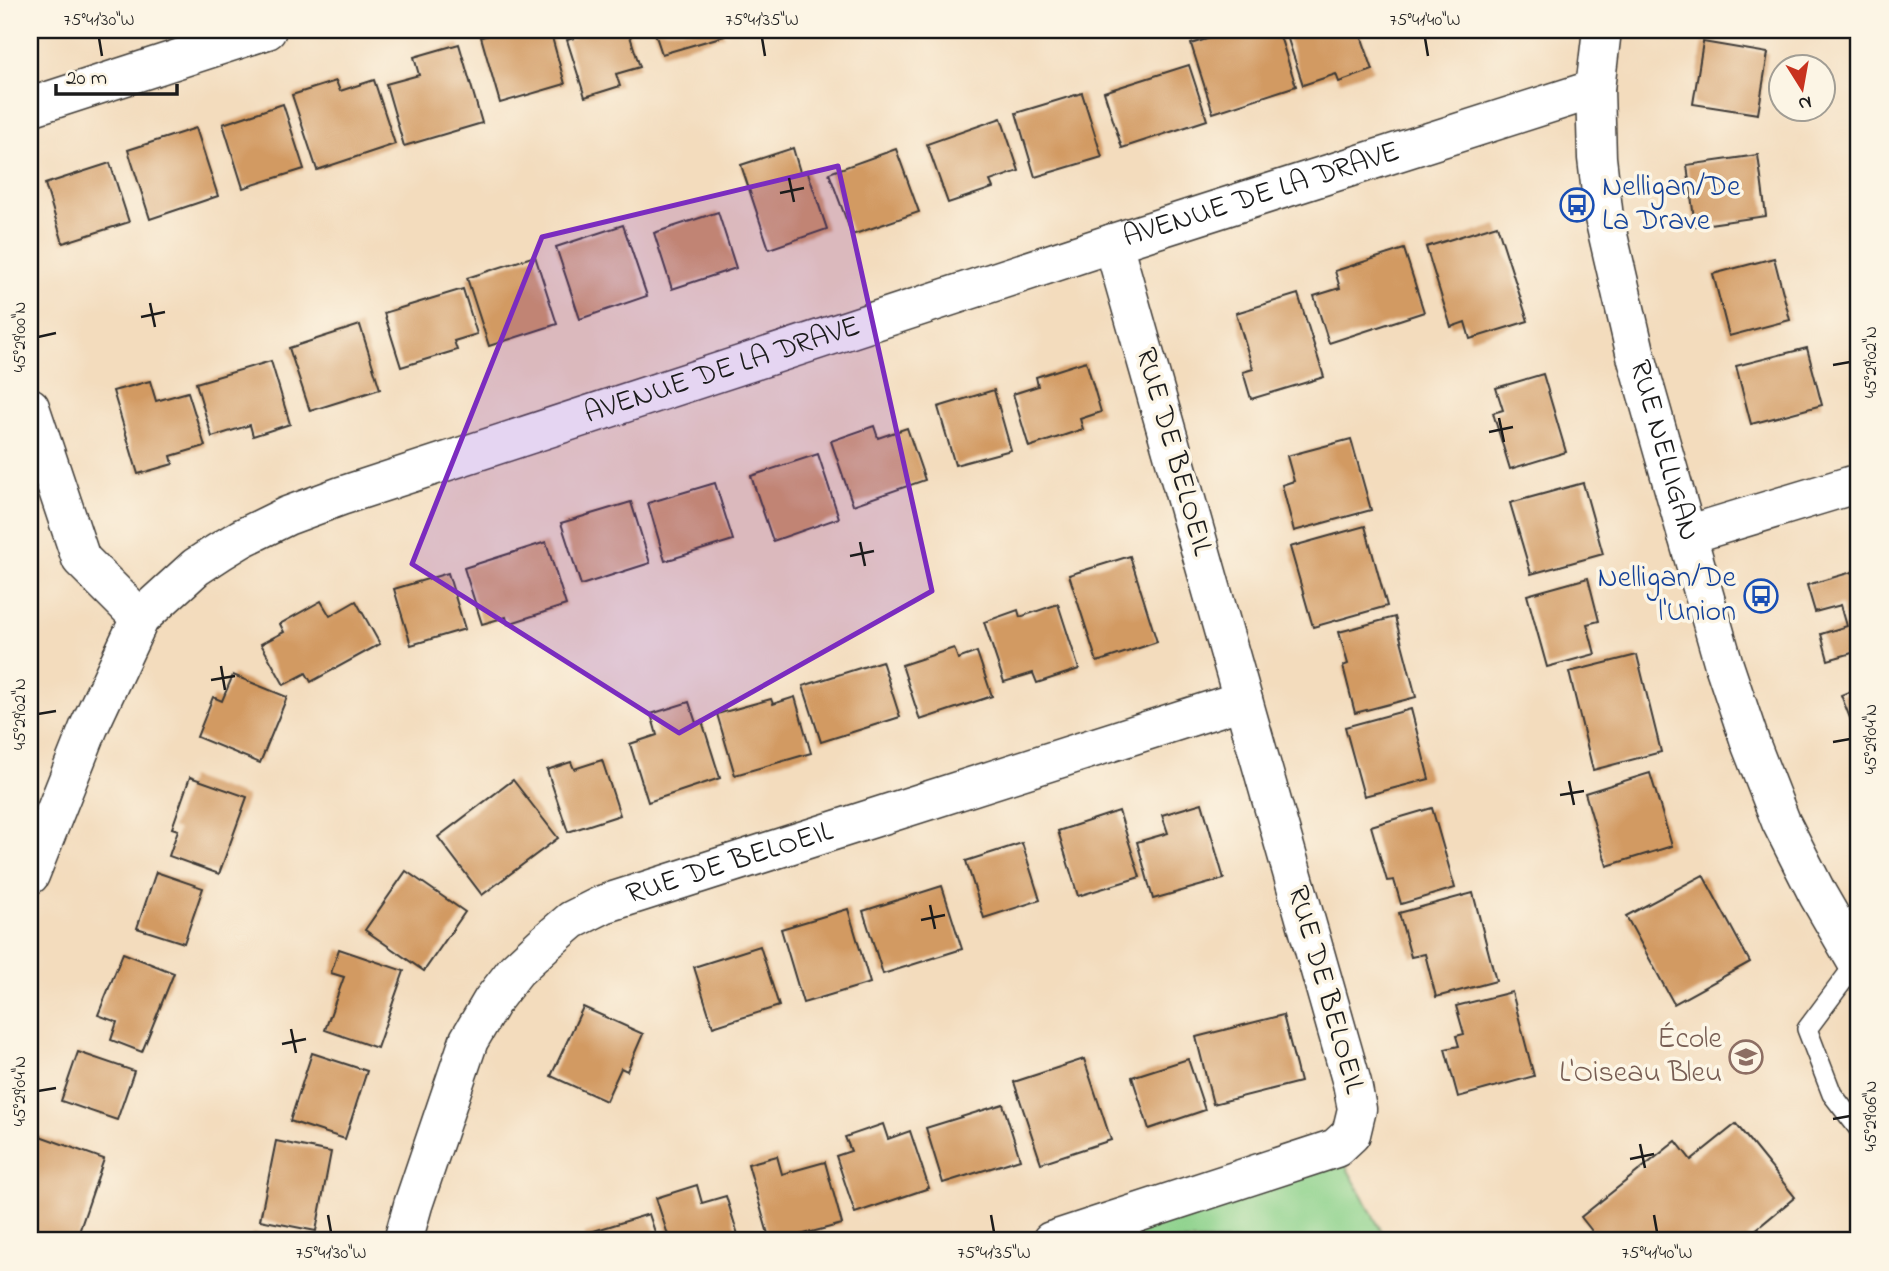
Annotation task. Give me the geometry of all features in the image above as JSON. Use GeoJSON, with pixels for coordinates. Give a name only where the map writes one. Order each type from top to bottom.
{"type":"FeatureCollection","features":[{"type":"Feature","properties":{"kind":"street"},"geometry":{"type":"LineString","coordinates":[[30,107],[267,30]]}},
{"type":"Feature","properties":{"kind":"street","name":"RUE NELLIGAN"},"geometry":{"type":"LineString","coordinates":[[1602,30],[1595,89],[1597,158],[1604,218],[1636,356],[1724,665],[1751,745],[1781,822],[1818,895],[1858,964]]}},
{"type":"Feature","properties":{"kind":"street","name":"AVENUE DE LA DRAVE"},"geometry":{"type":"LineString","coordinates":[[30,875],[89,727],[140,618],[196,566],[242,538],[287,516],[341,496],[1113,243],[1595,89]]}},
{"type":"Feature","properties":{"kind":"street","name":"RUE DE BELOEIL"},"geometry":{"type":"LineString","coordinates":[[1051,1241],[1336,1148],[1351,1134],[1357,1109],[1352,1083],[1113,243]]}},
{"type":"Feature","properties":{"kind":"street"},"geometry":{"type":"LineString","coordinates":[[30,407],[81,559],[140,618]]}},
{"type":"Feature","properties":{"kind":"street"},"geometry":{"type":"LineString","coordinates":[[1687,535],[1859,484]]}},
{"type":"Feature","properties":{"kind":"street","name":"RUE DE BELOEIL"},"geometry":{"type":"LineString","coordinates":[[402,1241],[469,1040],[492,1000],[516,970],[572,920],[604,904],[1243,701]]}},
{"type":"Feature","properties":{"kind":"lane"},"geometry":{"type":"LineString","coordinates":[[1858,964],[1807,1029],[1832,1094],[1859,1129]]}},
{"type":"Feature","properties":{"kind":"highlighted area"},"geometry":{"type":"Polygon","coordinates":[[[838,166],[932,591],[679,733],[412,564],[542,237],[838,166]]]}},
{"type":"Feature","properties":{"kind":"green space"},"geometry":{"type":"Polygon","coordinates":[[[1336,1148],[1387,1241],[1051,1241],[1336,1148]]]}},
{"type":"Feature","properties":{"kind":"building"},"geometry":{"type":"Polygon","coordinates":[[[508,30],[550,30],[565,84],[500,103],[481,37],[508,30]]]}},
{"type":"Feature","properties":{"kind":"building"},"geometry":{"type":"Polygon","coordinates":[[[571,30],[628,30],[640,67],[616,74],[620,86],[585,97],[567,40],[574,38],[571,30]]]}},
{"type":"Feature","properties":{"kind":"building"},"geometry":{"type":"Polygon","coordinates":[[[654,30],[722,30],[724,36],[662,54],[654,30]]]}},
{"type":"Feature","properties":{"kind":"building"},"geometry":{"type":"Polygon","coordinates":[[[1235,30],[1257,30],[1258,34],[1278,30],[1296,86],[1213,113],[1191,44],[1235,30]]]}},
{"type":"Feature","properties":{"kind":"building"},"geometry":{"type":"Polygon","coordinates":[[[1285,30],[1359,30],[1373,70],[1339,82],[1336,74],[1303,85],[1285,30]]]}},
{"type":"Feature","properties":{"kind":"building"},"geometry":{"type":"Polygon","coordinates":[[[1703,42],[1766,53],[1758,114],[1693,104],[1703,42]]]}},
{"type":"Feature","properties":{"kind":"building"},"geometry":{"type":"Polygon","coordinates":[[[459,44],[482,123],[404,146],[386,84],[419,75],[414,57],[459,44]]]}},
{"type":"Feature","properties":{"kind":"building"},"geometry":{"type":"Polygon","coordinates":[[[1189,65],[1207,120],[1122,148],[1104,92],[1189,65]]]}},
{"type":"Feature","properties":{"kind":"building"},"geometry":{"type":"Polygon","coordinates":[[[374,80],[395,144],[317,170],[292,95],[336,81],[340,91],[374,80]]]}},
{"type":"Feature","properties":{"kind":"building"},"geometry":{"type":"Polygon","coordinates":[[[1082,93],[1102,157],[1035,177],[1016,113],[1082,93]]]}},
{"type":"Feature","properties":{"kind":"building"},"geometry":{"type":"Polygon","coordinates":[[[283,104],[304,169],[243,188],[223,124],[283,104]]]}},
{"type":"Feature","properties":{"kind":"building"},"geometry":{"type":"Polygon","coordinates":[[[1001,118],[1019,171],[990,181],[993,188],[948,203],[927,144],[1001,118]]]}},
{"type":"Feature","properties":{"kind":"building"},"geometry":{"type":"Polygon","coordinates":[[[196,128],[218,196],[150,219],[128,150],[196,128]]]}},
{"type":"Feature","properties":{"kind":"building"},"geometry":{"type":"Polygon","coordinates":[[[793,148],[800,172],[807,170],[827,229],[769,249],[741,165],[793,148]]]}},
{"type":"Feature","properties":{"kind":"building"},"geometry":{"type":"Polygon","coordinates":[[[896,149],[919,212],[852,235],[829,173],[896,149]]]}},
{"type":"Feature","properties":{"kind":"building"},"geometry":{"type":"Polygon","coordinates":[[[1758,155],[1766,216],[1695,226],[1687,165],[1758,155]]]}},
{"type":"Feature","properties":{"kind":"building"},"geometry":{"type":"Polygon","coordinates":[[[110,163],[129,222],[63,243],[45,184],[110,163]]]}},
{"type":"Feature","properties":{"kind":"building"},"geometry":{"type":"Polygon","coordinates":[[[718,212],[736,268],[672,289],[654,233],[718,212]]]}},
{"type":"Feature","properties":{"kind":"building"},"geometry":{"type":"Polygon","coordinates":[[[623,225],[647,296],[580,319],[556,247],[623,225]]]}},
{"type":"Feature","properties":{"kind":"building"},"geometry":{"type":"Polygon","coordinates":[[[1497,225],[1528,321],[1470,339],[1465,322],[1451,327],[1426,247],[1497,225]]]}},
{"type":"Feature","properties":{"kind":"building"},"geometry":{"type":"Polygon","coordinates":[[[1404,249],[1424,312],[1329,343],[1314,296],[1340,288],[1335,271],[1404,249]]]}},
{"type":"Feature","properties":{"kind":"building"},"geometry":{"type":"Polygon","coordinates":[[[535,256],[557,324],[489,346],[467,278],[535,256]]]}},
{"type":"Feature","properties":{"kind":"building"},"geometry":{"type":"Polygon","coordinates":[[[1774,258],[1790,320],[1729,336],[1713,274],[1774,258]]]}},
{"type":"Feature","properties":{"kind":"building"},"geometry":{"type":"Polygon","coordinates":[[[463,289],[477,334],[454,341],[457,350],[401,367],[384,313],[463,289]]]}},
{"type":"Feature","properties":{"kind":"building"},"geometry":{"type":"Polygon","coordinates":[[[1298,294],[1324,377],[1251,399],[1243,372],[1253,369],[1236,313],[1298,294]]]}},
{"type":"Feature","properties":{"kind":"building"},"geometry":{"type":"Polygon","coordinates":[[[360,325],[380,389],[310,411],[289,348],[360,325]]]}},
{"type":"Feature","properties":{"kind":"building"},"geometry":{"type":"Polygon","coordinates":[[[1807,348],[1822,405],[1751,424],[1736,366],[1807,348]]]}},
{"type":"Feature","properties":{"kind":"building"},"geometry":{"type":"Polygon","coordinates":[[[271,361],[290,424],[253,436],[250,425],[212,437],[196,383],[271,361]]]}},
{"type":"Feature","properties":{"kind":"building"},"geometry":{"type":"Polygon","coordinates":[[[1086,361],[1101,412],[1080,419],[1083,429],[1029,447],[1013,394],[1038,386],[1036,377],[1086,361]]]}},
{"type":"Feature","properties":{"kind":"building"},"geometry":{"type":"Polygon","coordinates":[[[1543,374],[1566,452],[1510,469],[1493,413],[1503,410],[1496,388],[1543,374]]]}},
{"type":"Feature","properties":{"kind":"building"},"geometry":{"type":"Polygon","coordinates":[[[150,381],[156,401],[188,392],[205,446],[171,456],[173,464],[138,474],[113,391],[150,381]]]}},
{"type":"Feature","properties":{"kind":"building"},"geometry":{"type":"Polygon","coordinates":[[[994,390],[1011,450],[955,465],[938,407],[994,390]]]}},
{"type":"Feature","properties":{"kind":"building"},"geometry":{"type":"Polygon","coordinates":[[[874,426],[878,438],[907,428],[925,480],[853,505],[831,441],[874,426]]]}},
{"type":"Feature","properties":{"kind":"building"},"geometry":{"type":"Polygon","coordinates":[[[1351,439],[1371,510],[1294,531],[1282,485],[1294,481],[1287,456],[1351,439]]]}},
{"type":"Feature","properties":{"kind":"building"},"geometry":{"type":"Polygon","coordinates":[[[818,454],[839,518],[773,541],[751,476],[818,454]]]}},
{"type":"Feature","properties":{"kind":"building"},"geometry":{"type":"Polygon","coordinates":[[[715,483],[733,540],[665,561],[648,503],[715,483]]]}},
{"type":"Feature","properties":{"kind":"building"},"geometry":{"type":"Polygon","coordinates":[[[1583,483],[1603,554],[1531,574],[1510,503],[1583,483]]]}},
{"type":"Feature","properties":{"kind":"building"},"geometry":{"type":"Polygon","coordinates":[[[631,502],[650,563],[581,585],[561,523],[631,502]]]}},
{"type":"Feature","properties":{"kind":"building"},"geometry":{"type":"Polygon","coordinates":[[[1365,526],[1387,606],[1313,627],[1290,547],[1365,526]]]}},
{"type":"Feature","properties":{"kind":"building"},"geometry":{"type":"Polygon","coordinates":[[[546,542],[566,605],[508,624],[506,617],[482,624],[464,568],[546,542]]]}},
{"type":"Feature","properties":{"kind":"building"},"geometry":{"type":"Polygon","coordinates":[[[1130,556],[1157,642],[1097,662],[1069,575],[1130,556]]]}},
{"type":"Feature","properties":{"kind":"building"},"geometry":{"type":"Polygon","coordinates":[[[1859,570],[1859,651],[1828,660],[1821,634],[1847,626],[1841,605],[1815,612],[1807,585],[1859,570]]]}},
{"type":"Feature","properties":{"kind":"building"},"geometry":{"type":"Polygon","coordinates":[[[448,573],[465,629],[411,645],[394,589],[448,573]]]}},
{"type":"Feature","properties":{"kind":"building"},"geometry":{"type":"Polygon","coordinates":[[[1588,578],[1599,621],[1587,624],[1595,654],[1547,667],[1527,595],[1588,578]]]}},
{"type":"Feature","properties":{"kind":"building"},"geometry":{"type":"Polygon","coordinates":[[[321,601],[330,616],[356,601],[380,644],[311,682],[306,673],[284,685],[261,644],[284,632],[280,624],[321,601]]]}},
{"type":"Feature","properties":{"kind":"building"},"geometry":{"type":"Polygon","coordinates":[[[1058,604],[1079,669],[1037,683],[1033,673],[1004,682],[984,622],[1018,610],[1020,617],[1058,604]]]}},
{"type":"Feature","properties":{"kind":"building"},"geometry":{"type":"Polygon","coordinates":[[[1395,617],[1416,697],[1355,713],[1343,666],[1348,664],[1339,632],[1395,617]]]}},
{"type":"Feature","properties":{"kind":"building"},"geometry":{"type":"Polygon","coordinates":[[[954,648],[958,659],[977,652],[992,696],[920,720],[902,665],[954,648]]]}},
{"type":"Feature","properties":{"kind":"building"},"geometry":{"type":"Polygon","coordinates":[[[1637,655],[1661,752],[1593,770],[1569,672],[1637,655]]]}},
{"type":"Feature","properties":{"kind":"building"},"geometry":{"type":"Polygon","coordinates":[[[882,661],[900,717],[821,742],[803,686],[882,661]]]}},
{"type":"Feature","properties":{"kind":"building"},"geometry":{"type":"Polygon","coordinates":[[[233,675],[287,697],[260,763],[197,737],[213,697],[222,701],[233,675]]]}},
{"type":"Feature","properties":{"kind":"building"},"geometry":{"type":"Polygon","coordinates":[[[1859,688],[1859,741],[1841,695],[1859,688]]]}},
{"type":"Feature","properties":{"kind":"building"},"geometry":{"type":"Polygon","coordinates":[[[795,697],[811,753],[735,775],[717,714],[771,699],[773,704],[795,697]]]}},
{"type":"Feature","properties":{"kind":"building"},"geometry":{"type":"Polygon","coordinates":[[[689,702],[696,723],[702,721],[720,778],[648,802],[630,744],[657,735],[651,714],[689,702]]]}},
{"type":"Feature","properties":{"kind":"building"},"geometry":{"type":"Polygon","coordinates":[[[1411,709],[1429,779],[1364,796],[1345,727],[1411,709]]]}},
{"type":"Feature","properties":{"kind":"building"},"geometry":{"type":"Polygon","coordinates":[[[602,760],[620,815],[568,832],[547,770],[571,762],[574,769],[602,760]]]}},
{"type":"Feature","properties":{"kind":"building"},"geometry":{"type":"Polygon","coordinates":[[[1650,773],[1672,846],[1607,866],[1585,793],[1650,773]]]}},
{"type":"Feature","properties":{"kind":"building"},"geometry":{"type":"Polygon","coordinates":[[[190,777],[247,797],[219,874],[169,856],[178,830],[172,828],[190,777]]]}},
{"type":"Feature","properties":{"kind":"building"},"geometry":{"type":"Polygon","coordinates":[[[513,780],[558,838],[482,895],[438,837],[513,780]]]}},
{"type":"Feature","properties":{"kind":"building"},"geometry":{"type":"Polygon","coordinates":[[[1202,803],[1224,879],[1153,899],[1137,842],[1168,833],[1162,815],[1202,803]]]}},
{"type":"Feature","properties":{"kind":"building"},"geometry":{"type":"Polygon","coordinates":[[[1432,808],[1455,888],[1401,904],[1394,880],[1387,881],[1371,826],[1432,808]]]}},
{"type":"Feature","properties":{"kind":"building"},"geometry":{"type":"Polygon","coordinates":[[[1119,811],[1140,877],[1078,896],[1058,831],[1119,811]]]}},
{"type":"Feature","properties":{"kind":"building"},"geometry":{"type":"Polygon","coordinates":[[[1022,843],[1040,900],[984,918],[966,861],[1022,843]]]}},
{"type":"Feature","properties":{"kind":"building"},"geometry":{"type":"Polygon","coordinates":[[[406,871],[465,912],[424,971],[365,930],[406,871]]]}},
{"type":"Feature","properties":{"kind":"building"},"geometry":{"type":"Polygon","coordinates":[[[156,872],[203,888],[184,943],[137,928],[156,872]]]}},
{"type":"Feature","properties":{"kind":"building"},"geometry":{"type":"Polygon","coordinates":[[[1703,875],[1750,962],[1674,1004],[1626,916],[1703,875]]]}},
{"type":"Feature","properties":{"kind":"building"},"geometry":{"type":"Polygon","coordinates":[[[942,886],[962,949],[883,974],[863,911],[942,886]]]}},
{"type":"Feature","properties":{"kind":"building"},"geometry":{"type":"Polygon","coordinates":[[[1473,893],[1496,981],[1436,997],[1425,954],[1411,957],[1399,913],[1473,893]]]}},
{"type":"Feature","properties":{"kind":"building"},"geometry":{"type":"Polygon","coordinates":[[[848,909],[870,983],[803,1003],[781,929],[848,909]]]}},
{"type":"Feature","properties":{"kind":"building"},"geometry":{"type":"Polygon","coordinates":[[[760,946],[779,1006],[713,1027],[694,967],[760,946]]]}},
{"type":"Feature","properties":{"kind":"building"},"geometry":{"type":"Polygon","coordinates":[[[339,949],[404,971],[377,1048],[325,1030],[344,977],[331,973],[339,949]]]}},
{"type":"Feature","properties":{"kind":"building"},"geometry":{"type":"Polygon","coordinates":[[[123,953],[174,973],[142,1052],[111,1040],[117,1022],[98,1015],[123,953]]]}},
{"type":"Feature","properties":{"kind":"building"},"geometry":{"type":"Polygon","coordinates":[[[1512,992],[1534,1076],[1458,1097],[1445,1049],[1459,1046],[1456,1036],[1464,1034],[1456,1006],[1512,992]]]}},
{"type":"Feature","properties":{"kind":"building"},"geometry":{"type":"Polygon","coordinates":[[[583,1007],[643,1034],[627,1071],[621,1068],[606,1101],[551,1076],[583,1007]]]}},
{"type":"Feature","properties":{"kind":"building"},"geometry":{"type":"Polygon","coordinates":[[[1283,1015],[1300,1082],[1213,1104],[1196,1037],[1283,1015]]]}},
{"type":"Feature","properties":{"kind":"building"},"geometry":{"type":"Polygon","coordinates":[[[78,1052],[134,1071],[117,1120],[61,1101],[78,1052]]]}},
{"type":"Feature","properties":{"kind":"building"},"geometry":{"type":"Polygon","coordinates":[[[312,1053],[367,1071],[345,1139],[290,1121],[312,1053]]]}},
{"type":"Feature","properties":{"kind":"building"},"geometry":{"type":"Polygon","coordinates":[[[1084,1059],[1111,1140],[1041,1163],[1014,1082],[1084,1059]]]}},
{"type":"Feature","properties":{"kind":"building"},"geometry":{"type":"Polygon","coordinates":[[[1188,1059],[1205,1110],[1149,1129],[1132,1077],[1188,1059]]]}},
{"type":"Feature","properties":{"kind":"building"},"geometry":{"type":"Polygon","coordinates":[[[1003,1104],[1020,1159],[943,1183],[926,1128],[1003,1104]]]}},
{"type":"Feature","properties":{"kind":"building"},"geometry":{"type":"Polygon","coordinates":[[[883,1124],[888,1139],[910,1131],[929,1188],[855,1213],[836,1156],[851,1151],[845,1137],[883,1124]]]}},
{"type":"Feature","properties":{"kind":"building"},"geometry":{"type":"Polygon","coordinates":[[[1736,1124],[1795,1197],[1747,1237],[1750,1241],[1579,1241],[1592,1231],[1581,1217],[1676,1141],[1691,1160],[1736,1124]]]}},
{"type":"Feature","properties":{"kind":"building"},"geometry":{"type":"Polygon","coordinates":[[[37,1135],[104,1159],[76,1241],[48,1241],[30,1235],[30,1155],[37,1135]]]}},
{"type":"Feature","properties":{"kind":"building"},"geometry":{"type":"Polygon","coordinates":[[[276,1141],[331,1152],[316,1231],[260,1220],[276,1141]]]}},
{"type":"Feature","properties":{"kind":"building"},"geometry":{"type":"Polygon","coordinates":[[[777,1156],[782,1174],[825,1162],[842,1224],[770,1241],[748,1164],[777,1156]]]}},
{"type":"Feature","properties":{"kind":"building"},"geometry":{"type":"Polygon","coordinates":[[[697,1185],[702,1203],[726,1196],[740,1241],[670,1241],[656,1198],[697,1185]]]}},
{"type":"Feature","properties":{"kind":"building"},"geometry":{"type":"Polygon","coordinates":[[[649,1214],[658,1241],[586,1241],[584,1234],[649,1214]]]}},
{"type":"Feature","properties":{"kind":"building"},"geometry":{"type":"Polygon","coordinates":[[[252,1233],[285,1240],[285,1241],[250,1241],[252,1233]]]}},
{"type":"Feature","properties":{"kind":"place","name":"Nelligan/De La Drave"},"geometry":{"type":"Point","coordinates":[1577,205]}},
{"type":"Feature","properties":{"kind":"place","name":"Nelligan/De l'Union"},"geometry":{"type":"Point","coordinates":[1761,596]}},
{"type":"Feature","properties":{"kind":"place","name":"École L'Oiseau Bleu"},"geometry":{"type":"Point","coordinates":[1746,1057]}}]}
